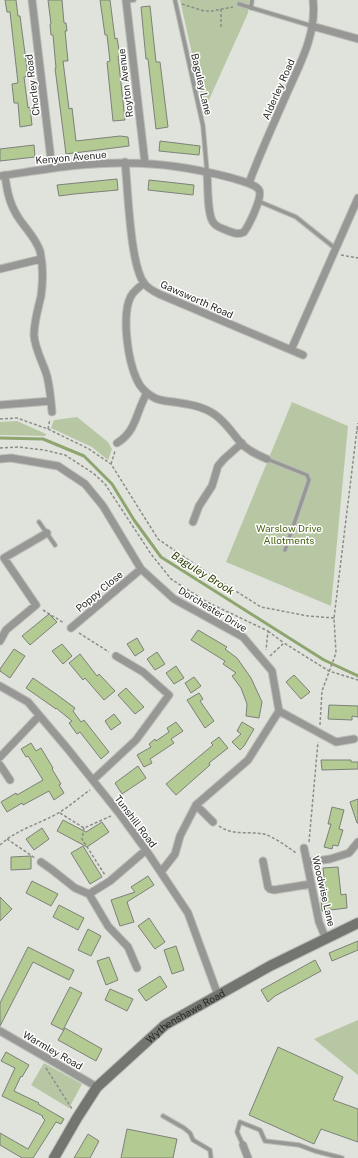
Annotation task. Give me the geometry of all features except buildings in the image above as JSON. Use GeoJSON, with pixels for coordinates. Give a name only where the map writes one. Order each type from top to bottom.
{"type":"FeatureCollection","features":[{"type":"Feature","properties":{"kind":"main road","name":"Wythenshawe Road"},"geometry":{"type":"LineString","coordinates":[[54,1158],[97,1087],[164,1025],[270,966],[358,923]]}},
{"type":"Feature","properties":{"kind":"street","name":"Chorley Road"},"geometry":{"type":"LineString","coordinates":[[32,0],[52,168]]}},
{"type":"Feature","properties":{"kind":"street","name":"Royton Avenue"},"geometry":{"type":"LineString","coordinates":[[126,0],[145,163]]}},
{"type":"Feature","properties":{"kind":"street","name":"Alderley Road"},"geometry":{"type":"LineString","coordinates":[[249,183],[303,57],[314,17],[313,0]]}},
{"type":"Feature","properties":{"kind":"street"},"geometry":{"type":"LineString","coordinates":[[312,26],[358,39]]}},
{"type":"Feature","properties":{"kind":"street","name":"Kenyon Avenue"},"geometry":{"type":"LineString","coordinates":[[3,175],[52,168],[126,162],[145,163],[207,172],[249,183]]}},
{"type":"Feature","properties":{"kind":"street"},"geometry":{"type":"LineString","coordinates":[[126,162],[136,260],[138,272],[144,283],[135,290],[131,297],[127,312],[126,326],[128,344],[137,380],[141,388],[155,398],[202,408],[222,420],[242,444],[249,450],[267,459]]}},
{"type":"Feature","properties":{"kind":"street"},"geometry":{"type":"LineString","coordinates":[[207,172],[211,218],[219,227],[238,234],[244,232],[258,201],[260,191],[249,183]]}},
{"type":"Feature","properties":{"kind":"street"},"geometry":{"type":"LineString","coordinates":[[3,175],[13,208],[39,249],[42,283],[41,295],[34,326],[35,342],[50,387],[52,412]]}},
{"type":"Feature","properties":{"kind":"street"},"geometry":{"type":"LineString","coordinates":[[291,350],[358,198]]}},
{"type":"Feature","properties":{"kind":"street"},"geometry":{"type":"LineString","coordinates":[[0,269],[10,268],[41,259]]}},
{"type":"Feature","properties":{"kind":"street","name":"Gawsworth Road"},"geometry":{"type":"LineString","coordinates":[[144,283],[148,288],[159,294],[303,355]]}},
{"type":"Feature","properties":{"kind":"street"},"geometry":{"type":"LineString","coordinates":[[117,443],[129,434],[133,427],[140,405],[147,393]]}},
{"type":"Feature","properties":{"kind":"street"},"geometry":{"type":"LineString","coordinates":[[0,405],[51,400]]}},
{"type":"Feature","properties":{"kind":"street"},"geometry":{"type":"LineString","coordinates":[[193,522],[199,506],[212,486],[218,466],[227,455],[242,444]]}},
{"type":"Feature","properties":{"kind":"street","name":"Dorchester Drive"},"geometry":{"type":"LineString","coordinates":[[0,459],[11,458],[58,466],[85,484],[103,506],[141,569],[174,599],[243,637],[272,671],[279,711]]}},
{"type":"Feature","properties":{"kind":"street"},"geometry":{"type":"LineString","coordinates":[[0,640],[6,630],[36,605],[2,556],[47,533]]}},
{"type":"Feature","properties":{"kind":"street","name":"Poppy Close"},"geometry":{"type":"LineString","coordinates":[[71,628],[141,569]]}},
{"type":"Feature","properties":{"kind":"street"},"geometry":{"type":"LineString","coordinates":[[95,783],[136,740],[169,695],[143,672],[116,656]]}},
{"type":"Feature","properties":{"kind":"street","name":"Tunshill Road"},"geometry":{"type":"LineString","coordinates":[[0,686],[28,702],[119,813],[146,850],[188,913],[218,995]]}},
{"type":"Feature","properties":{"kind":"street"},"geometry":{"type":"LineString","coordinates":[[161,872],[175,854],[180,836],[196,805],[248,760],[279,711],[336,742],[354,739]]}},
{"type":"Feature","properties":{"kind":"street"},"geometry":{"type":"LineString","coordinates":[[0,757],[39,716]]}},
{"type":"Feature","properties":{"kind":"street"},"geometry":{"type":"LineString","coordinates":[[0,765],[10,780]]}},
{"type":"Feature","properties":{"kind":"street"},"geometry":{"type":"LineString","coordinates":[[196,805],[213,822]]}},
{"type":"Feature","properties":{"kind":"street"},"geometry":{"type":"LineString","coordinates":[[308,862],[330,859],[349,852],[358,842]]}},
{"type":"Feature","properties":{"kind":"street","name":"Woodwise Lane"},"geometry":{"type":"LineString","coordinates":[[304,848],[319,922],[326,939]]}},
{"type":"Feature","properties":{"kind":"street"},"geometry":{"type":"LineString","coordinates":[[89,894],[110,881],[146,850]]}},
{"type":"Feature","properties":{"kind":"street"},"geometry":{"type":"LineString","coordinates":[[263,861],[268,887],[270,889],[274,890],[311,884]]}},
{"type":"Feature","properties":{"kind":"street"},"geometry":{"type":"LineString","coordinates":[[41,862],[75,888],[89,894],[108,926],[128,947],[137,968]]}},
{"type":"Feature","properties":{"kind":"street","name":"Warmley Road"},"geometry":{"type":"LineString","coordinates":[[0,1031],[97,1087]]}},
{"type":"Feature","properties":{"kind":"street"},"geometry":{"type":"LineString","coordinates":[[243,1145],[248,1158]]}},
{"type":"Feature","properties":{"kind":"lane"},"geometry":{"type":"LineString","coordinates":[[126,0],[134,0]]}},
{"type":"Feature","properties":{"kind":"lane","name":"Baguley Lane"},"geometry":{"type":"LineString","coordinates":[[175,0],[203,126],[207,172]]}},
{"type":"Feature","properties":{"kind":"lane"},"geometry":{"type":"LineString","coordinates":[[252,0],[252,8]]}},
{"type":"Feature","properties":{"kind":"lane"},"geometry":{"type":"LineString","coordinates":[[239,4],[312,26]]}},
{"type":"Feature","properties":{"kind":"lane"},"geometry":{"type":"LineString","coordinates":[[258,201],[296,216],[335,251]]}},
{"type":"Feature","properties":{"kind":"lane"},"geometry":{"type":"LineString","coordinates":[[267,459],[306,475],[309,480],[285,550]]}},
{"type":"Feature","properties":{"kind":"lane"},"geometry":{"type":"LineString","coordinates":[[39,522],[56,545]]}},
{"type":"Feature","properties":{"kind":"lane"},"geometry":{"type":"LineString","coordinates":[[163,1116],[187,1130],[193,1140],[210,1150],[211,1158]]}},
{"type":"Feature","properties":{"kind":"lane"},"geometry":{"type":"LineString","coordinates":[[243,1145],[237,1132],[240,1122],[260,1130],[265,1141],[298,1144],[315,1151],[342,1158]]}},
{"type":"Feature","properties":{"kind":"path"},"geometry":{"type":"LineString","coordinates":[[176,5],[182,4],[204,11],[234,7],[239,4]]}},
{"type":"Feature","properties":{"kind":"path"},"geometry":{"type":"LineString","coordinates":[[220,9],[221,27]]}},
{"type":"Feature","properties":{"kind":"path"},"geometry":{"type":"LineString","coordinates":[[335,251],[358,258]]}},
{"type":"Feature","properties":{"kind":"path"},"geometry":{"type":"LineString","coordinates":[[0,419],[17,418],[48,429],[89,449],[111,464],[158,539],[261,607],[308,616],[334,618]]}},
{"type":"Feature","properties":{"kind":"path"},"geometry":{"type":"LineString","coordinates":[[308,862],[322,691],[336,653],[334,618],[358,423]]}},
{"type":"Feature","properties":{"kind":"path"},"geometry":{"type":"LineString","coordinates":[[111,464],[117,443]]}},
{"type":"Feature","properties":{"kind":"path"},"geometry":{"type":"LineString","coordinates":[[206,602],[268,632],[329,671],[358,680]]}},
{"type":"Feature","properties":{"kind":"path"},"geometry":{"type":"LineString","coordinates":[[36,605],[116,656]]}},
{"type":"Feature","properties":{"kind":"path"},"geometry":{"type":"LineString","coordinates":[[264,662],[268,632]]}},
{"type":"Feature","properties":{"kind":"path"},"geometry":{"type":"LineString","coordinates":[[264,662],[284,643]]}},
{"type":"Feature","properties":{"kind":"path"},"geometry":{"type":"LineString","coordinates":[[0,845],[6,839],[60,813],[95,783]]}},
{"type":"Feature","properties":{"kind":"path"},"geometry":{"type":"LineString","coordinates":[[60,813],[84,828]]}},
{"type":"Feature","properties":{"kind":"path"},"geometry":{"type":"LineString","coordinates":[[84,828],[119,813]]}},
{"type":"Feature","properties":{"kind":"path"},"geometry":{"type":"LineString","coordinates":[[213,822],[226,831],[265,835],[287,846],[308,862]]}},
{"type":"Feature","properties":{"kind":"path"},"geometry":{"type":"LineString","coordinates":[[84,828],[82,840],[110,881]]}},
{"type":"Feature","properties":{"kind":"path"},"geometry":{"type":"LineString","coordinates":[[6,839],[41,862]]}},
{"type":"Feature","properties":{"kind":"path"},"geometry":{"type":"LineString","coordinates":[[36,1051],[77,1118]]}},
{"type":"Feature","properties":{"kind":"green space"},"geometry":{"type":"Polygon","coordinates":[[[180,0],[249,0],[248,13],[208,102],[203,103],[180,0]]]}},
{"type":"Feature","properties":{"kind":"green space","name":"Warslow Drive Allotments"},"geometry":{"type":"Polygon","coordinates":[[[292,402],[348,426],[331,606],[226,562],[292,402]]]}},
{"type":"Feature","properties":{"kind":"green space"},"geometry":{"type":"Polygon","coordinates":[[[77,417],[108,442],[112,449],[108,460],[92,447],[51,428],[54,420],[77,417]]]}},
{"type":"Feature","properties":{"kind":"green space"},"geometry":{"type":"Polygon","coordinates":[[[17,421],[46,434],[45,436],[0,435],[0,422],[17,421]]]}},
{"type":"Feature","properties":{"kind":"green space"},"geometry":{"type":"Polygon","coordinates":[[[358,1020],[358,1075],[314,1039],[358,1020]]]}},
{"type":"Feature","properties":{"kind":"green space"},"geometry":{"type":"Polygon","coordinates":[[[44,1063],[82,1084],[69,1108],[31,1085],[44,1063]]]}},
{"type":"Feature","properties":{"kind":"waterway","name":"Baguley Brook"},"geometry":{"type":"LineString","coordinates":[[0,438],[43,439],[84,456],[112,484],[134,520],[161,557],[324,660],[358,676]]}}]}
